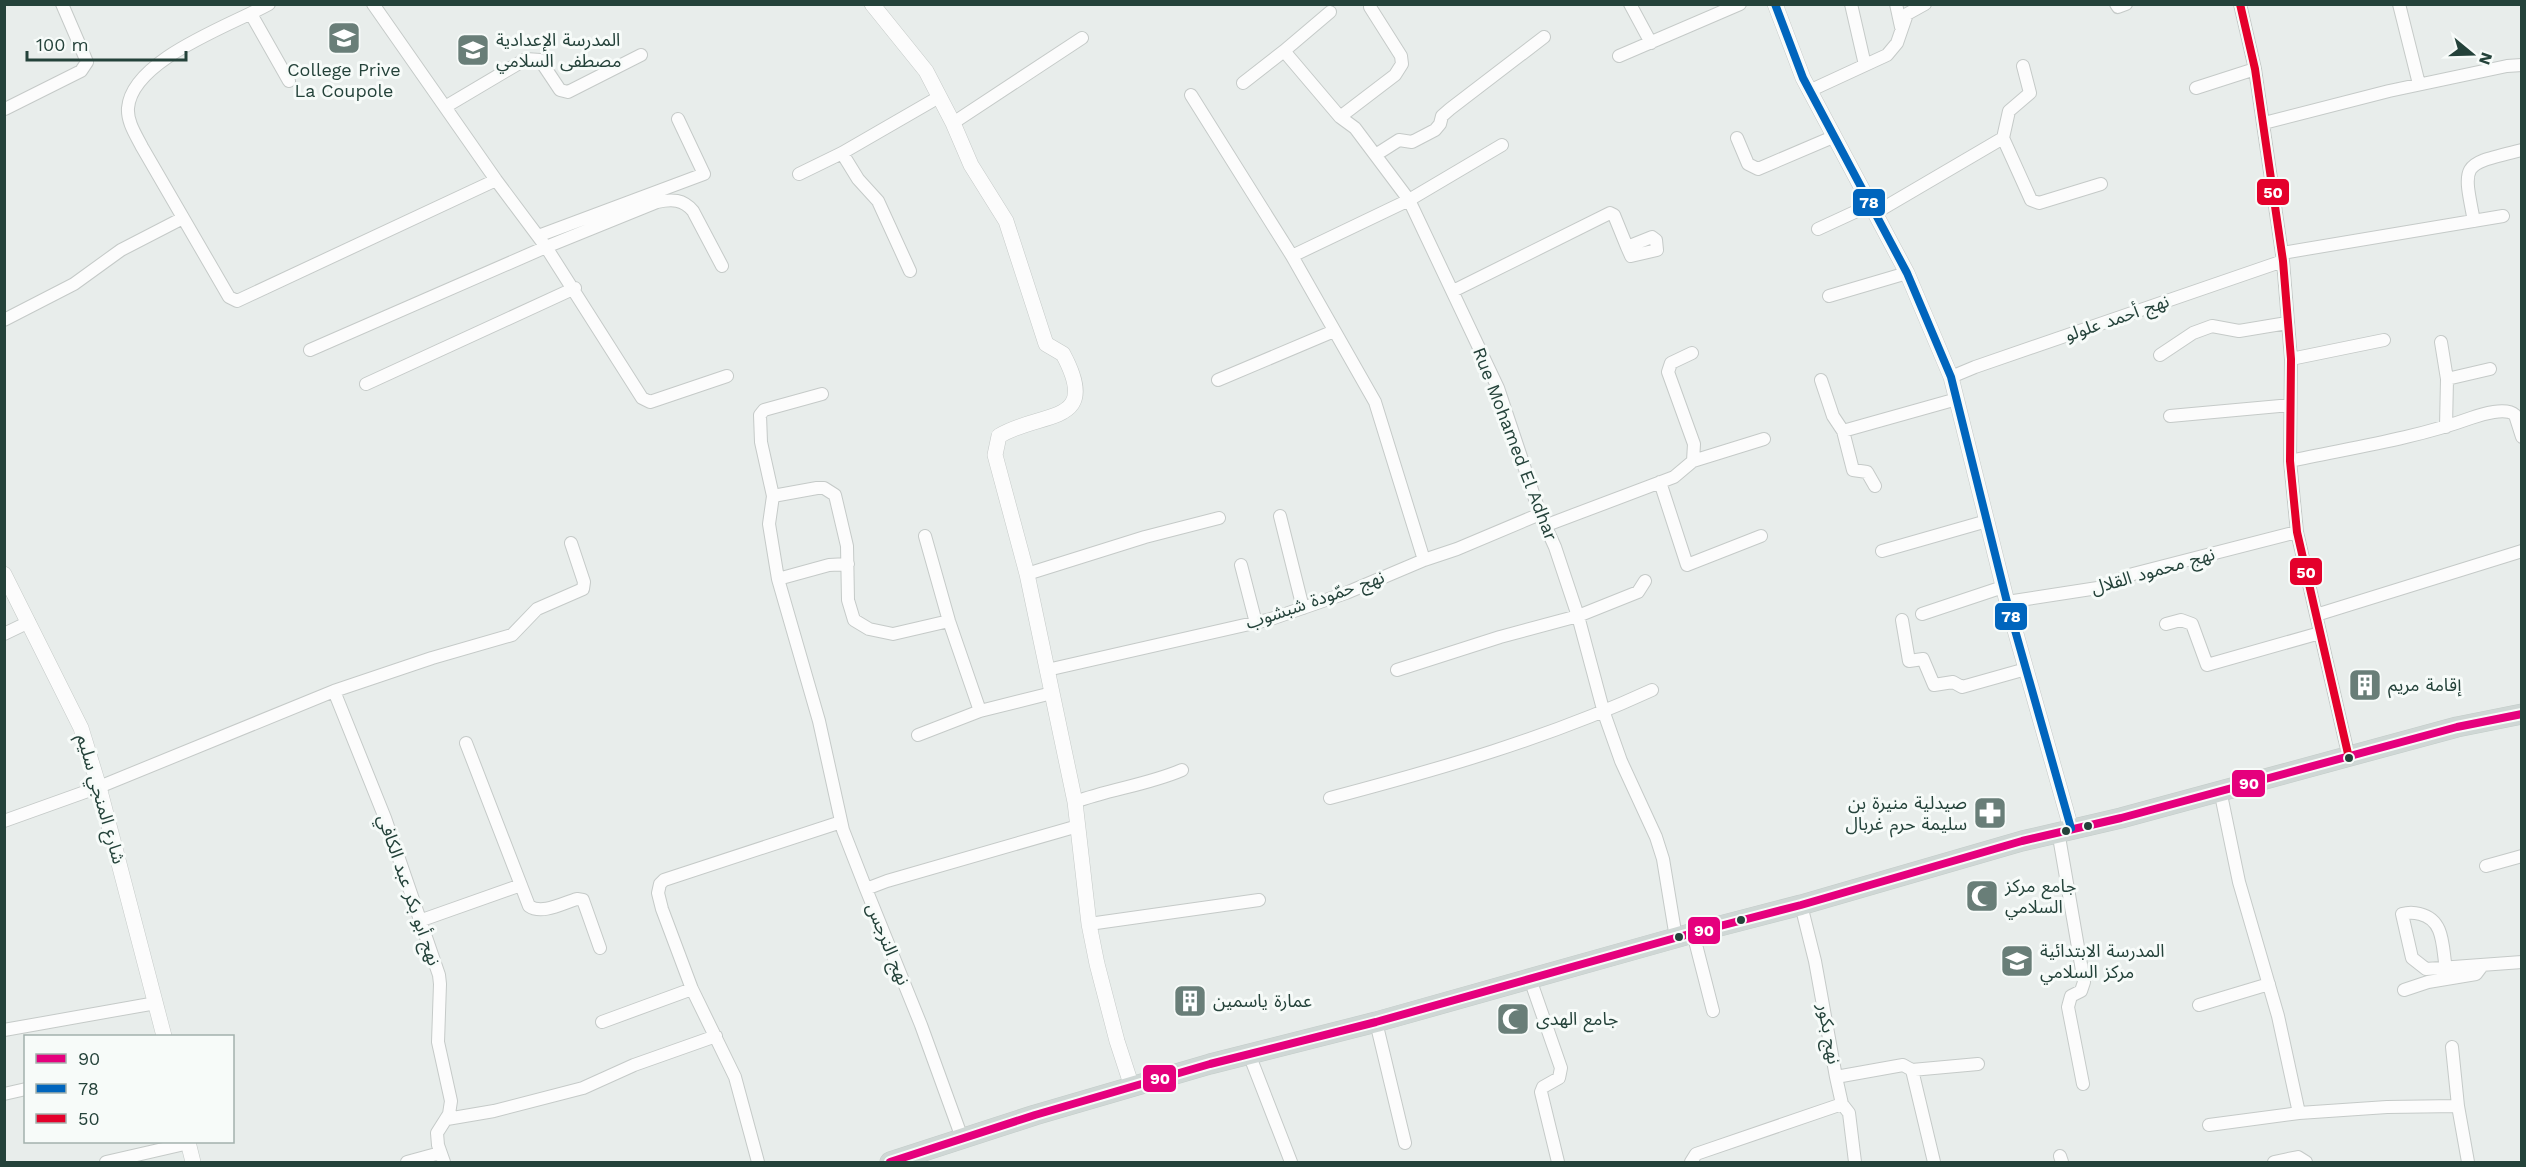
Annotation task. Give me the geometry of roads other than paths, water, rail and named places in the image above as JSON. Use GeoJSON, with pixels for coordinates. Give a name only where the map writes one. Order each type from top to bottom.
{"type":"FeatureCollection","features":[{"type":"Feature","properties":{"kind":"main road"},"geometry":{"type":"LineString","coordinates":[[890,1162],[1132,1087],[1801,905],[2064,829],[2121,818],[2457,728],[2522,714]]}},
{"type":"Feature","properties":{"kind":"street"},"geometry":{"type":"LineString","coordinates":[[5,109],[81,71],[87,62],[62,4]]}},
{"type":"Feature","properties":{"kind":"street"},"geometry":{"type":"LineString","coordinates":[[269,4],[176,52],[150,71],[136,86],[128,108],[130,123],[142,147],[224,291],[237,300],[496,180]]}},
{"type":"Feature","properties":{"kind":"street"},"geometry":{"type":"LineString","coordinates":[[373,4],[444,107],[575,288],[642,398],[650,402],[727,376]]}},
{"type":"Feature","properties":{"kind":"street"},"geometry":{"type":"LineString","coordinates":[[872,4],[926,71],[953,123],[971,165],[1006,221],[1046,344],[1063,354],[1076,392],[1073,404],[1065,412],[1004,433],[997,440],[996,464],[1028,574],[1075,802],[1089,924],[1117,1041],[1132,1087]]}},
{"type":"Feature","properties":{"kind":"street"},"geometry":{"type":"LineString","coordinates":[[1630,4],[1651,42]]}},
{"type":"Feature","properties":{"kind":"street"},"geometry":{"type":"LineString","coordinates":[[1619,56],[1740,4]]}},
{"type":"Feature","properties":{"kind":"street"},"geometry":{"type":"LineString","coordinates":[[1774,4],[1809,91],[1907,273],[1951,377],[2026,669],[2064,829],[2084,982],[2081,991],[2071,996],[2068,1007],[2084,1084]]}},
{"type":"Feature","properties":{"kind":"street"},"geometry":{"type":"LineString","coordinates":[[1851,4],[1865,65]]}},
{"type":"Feature","properties":{"kind":"street"},"geometry":{"type":"LineString","coordinates":[[1896,4],[1901,27]]}},
{"type":"Feature","properties":{"kind":"street"},"geometry":{"type":"LineString","coordinates":[[1809,91],[1893,50],[1907,14],[1925,4]]}},
{"type":"Feature","properties":{"kind":"street"},"geometry":{"type":"LineString","coordinates":[[2115,4],[2118,7],[2126,4]]}},
{"type":"Feature","properties":{"kind":"street"},"geometry":{"type":"LineString","coordinates":[[2240,4],[2255,69],[2264,123],[2282,257],[2290,359],[2290,461],[2297,532],[2349,758]]}},
{"type":"Feature","properties":{"kind":"street"},"geometry":{"type":"LineString","coordinates":[[2399,4],[2419,84]]}},
{"type":"Feature","properties":{"kind":"street"},"geometry":{"type":"LineString","coordinates":[[1340,117],[1395,75],[1402,64],[1401,56],[1370,7]]}},
{"type":"Feature","properties":{"kind":"street"},"geometry":{"type":"LineString","coordinates":[[1243,83],[1330,12]]}},
{"type":"Feature","properties":{"kind":"street"},"geometry":{"type":"LineString","coordinates":[[251,14],[289,81]]}},
{"type":"Feature","properties":{"kind":"street"},"geometry":{"type":"LineString","coordinates":[[1377,154],[1399,140],[1412,142],[1435,130],[1442,116],[1450,109],[1544,37]]}},
{"type":"Feature","properties":{"kind":"street"},"geometry":{"type":"LineString","coordinates":[[953,123],[1082,38]]}},
{"type":"Feature","properties":{"kind":"street","name":"Rue Mohamed El Adhar"},"geometry":{"type":"LineString","coordinates":[[1284,51],[1340,117],[1355,128],[1377,154],[1409,200],[1498,388],[1578,616],[1604,713],[1625,771],[1656,837],[1684,935],[1713,1011]]}},
{"type":"Feature","properties":{"kind":"street"},"geometry":{"type":"LineString","coordinates":[[444,107],[526,59],[540,60],[560,90],[568,92],[641,55]]}},
{"type":"Feature","properties":{"kind":"street"},"geometry":{"type":"LineString","coordinates":[[2023,66],[2030,93],[2009,111],[2003,138],[2031,200],[2039,203],[2102,184]]}},
{"type":"Feature","properties":{"kind":"street"},"geometry":{"type":"LineString","coordinates":[[2264,123],[2419,84],[2507,66],[2521,67]]}},
{"type":"Feature","properties":{"kind":"street"},"geometry":{"type":"LineString","coordinates":[[2196,88],[2255,69]]}},
{"type":"Feature","properties":{"kind":"street"},"geometry":{"type":"LineString","coordinates":[[1191,95],[1292,256],[1375,402],[1424,560]]}},
{"type":"Feature","properties":{"kind":"street"},"geometry":{"type":"LineString","coordinates":[[799,174],[842,153],[939,97]]}},
{"type":"Feature","properties":{"kind":"street"},"geometry":{"type":"LineString","coordinates":[[310,350],[542,241],[704,174],[678,119]]}},
{"type":"Feature","properties":{"kind":"street"},"geometry":{"type":"LineString","coordinates":[[1737,138],[1748,164],[1758,169],[1833,137]]}},
{"type":"Feature","properties":{"kind":"street"},"geometry":{"type":"LineString","coordinates":[[1818,229],[1872,209],[2003,138]]}},
{"type":"Feature","properties":{"kind":"street"},"geometry":{"type":"LineString","coordinates":[[1292,256],[1409,200],[1502,145]]}},
{"type":"Feature","properties":{"kind":"street"},"geometry":{"type":"LineString","coordinates":[[2474,221],[2466,180],[2468,170],[2474,164],[2522,150]]}},
{"type":"Feature","properties":{"kind":"street"},"geometry":{"type":"LineString","coordinates":[[842,153],[858,179],[878,201],[910,271]]}},
{"type":"Feature","properties":{"kind":"street"},"geometry":{"type":"LineString","coordinates":[[542,241],[657,202],[679,201],[687,204],[693,211],[722,266]]}},
{"type":"Feature","properties":{"kind":"street"},"geometry":{"type":"LineString","coordinates":[[1453,291],[1610,213],[1614,215],[1627,247]]}},
{"type":"Feature","properties":{"kind":"street","name":"نهج أحمد علولو"},"geometry":{"type":"LineString","coordinates":[[1951,377],[1975,366],[2282,257],[2503,216]]}},
{"type":"Feature","properties":{"kind":"street"},"geometry":{"type":"LineString","coordinates":[[4,320],[74,284],[121,250],[183,219]]}},
{"type":"Feature","properties":{"kind":"street"},"geometry":{"type":"LineString","coordinates":[[1829,296],[1907,273]]}},
{"type":"Feature","properties":{"kind":"street"},"geometry":{"type":"LineString","coordinates":[[366,384],[575,288]]}},
{"type":"Feature","properties":{"kind":"street"},"geometry":{"type":"LineString","coordinates":[[2160,356],[2193,333],[2212,326],[2239,331],[2287,323]]}},
{"type":"Feature","properties":{"kind":"street"},"geometry":{"type":"LineString","coordinates":[[1218,380],[1334,330]]}},
{"type":"Feature","properties":{"kind":"street"},"geometry":{"type":"LineString","coordinates":[[2290,359],[2384,340]]}},
{"type":"Feature","properties":{"kind":"street"},"geometry":{"type":"LineString","coordinates":[[2441,342],[2447,379],[2446,427]]}},
{"type":"Feature","properties":{"kind":"street"},"geometry":{"type":"LineString","coordinates":[[1692,353],[1671,363],[1668,372],[1694,444],[1693,461]]}},
{"type":"Feature","properties":{"kind":"street"},"geometry":{"type":"LineString","coordinates":[[2447,379],[2490,369]]}},
{"type":"Feature","properties":{"kind":"street"},"geometry":{"type":"LineString","coordinates":[[1821,380],[1833,416],[1843,431],[1853,470],[1867,472],[1875,486]]}},
{"type":"Feature","properties":{"kind":"street"},"geometry":{"type":"LineString","coordinates":[[822,394],[764,410],[760,415],[758,426],[773,495],[769,524],[778,579],[819,720],[841,822],[866,889]]}},
{"type":"Feature","properties":{"kind":"street"},"geometry":{"type":"LineString","coordinates":[[1843,431],[1957,399]]}},
{"type":"Feature","properties":{"kind":"street"},"geometry":{"type":"LineString","coordinates":[[2170,416],[2290,405]]}},
{"type":"Feature","properties":{"kind":"street"},"geometry":{"type":"LineString","coordinates":[[2290,461],[2508,411],[2515,415],[2522,437]]}},
{"type":"Feature","properties":{"kind":"street","name":"نهج حمّودة شبشوب"},"geometry":{"type":"LineString","coordinates":[[1047,670],[1256,623],[1303,608],[1346,593],[1424,560],[1660,482],[1680,473],[1693,461],[1764,439]]}},
{"type":"Feature","properties":{"kind":"street"},"geometry":{"type":"LineString","coordinates":[[1660,482],[1688,566],[1761,536]]}},
{"type":"Feature","properties":{"kind":"street"},"geometry":{"type":"LineString","coordinates":[[773,495],[817,488],[824,488],[833,493],[840,513],[848,564],[848,600],[854,620],[859,624],[892,634],[950,621]]}},
{"type":"Feature","properties":{"kind":"street"},"geometry":{"type":"LineString","coordinates":[[1280,516],[1303,608]]}},
{"type":"Feature","properties":{"kind":"street"},"geometry":{"type":"LineString","coordinates":[[1028,574],[1145,537],[1219,518]]}},
{"type":"Feature","properties":{"kind":"street"},"geometry":{"type":"LineString","coordinates":[[1882,551],[1987,522]]}},
{"type":"Feature","properties":{"kind":"street","name":"نهج محمود القلال"},"geometry":{"type":"LineString","coordinates":[[1922,614],[2005,594],[2097,589],[2133,574],[2297,532]]}},
{"type":"Feature","properties":{"kind":"street"},"geometry":{"type":"LineString","coordinates":[[925,536],[980,711]]}},
{"type":"Feature","properties":{"kind":"street"},"geometry":{"type":"LineString","coordinates":[[4,821],[99,787],[334,692],[432,658],[512,635],[537,609],[583,589],[584,582],[571,543]]}},
{"type":"Feature","properties":{"kind":"street"},"geometry":{"type":"LineString","coordinates":[[2316,615],[2522,551]]}},
{"type":"Feature","properties":{"kind":"street"},"geometry":{"type":"LineString","coordinates":[[778,579],[829,565],[848,564]]}},
{"type":"Feature","properties":{"kind":"street"},"geometry":{"type":"LineString","coordinates":[[1241,565],[1256,623]]}},
{"type":"Feature","properties":{"kind":"street","name":"شارع المنجي سليم"},"geometry":{"type":"LineString","coordinates":[[4,574],[81,728],[99,787],[164,1035]]}},
{"type":"Feature","properties":{"kind":"street"},"geometry":{"type":"LineString","coordinates":[[1397,670],[1500,637],[1578,616],[1638,592],[1645,581]]}},
{"type":"Feature","properties":{"kind":"street"},"geometry":{"type":"LineString","coordinates":[[1902,620],[1910,661],[1923,659],[1935,685],[1953,682],[1962,687],[2026,669]]}},
{"type":"Feature","properties":{"kind":"street"},"geometry":{"type":"LineString","coordinates":[[2166,624],[2181,620],[2192,624],[2207,664],[2320,633]]}},
{"type":"Feature","properties":{"kind":"street"},"geometry":{"type":"LineString","coordinates":[[4,634],[29,622]]}},
{"type":"Feature","properties":{"kind":"street"},"geometry":{"type":"LineString","coordinates":[[1330,798],[1466,761],[1604,713],[1652,690]]}},
{"type":"Feature","properties":{"kind":"street","name":"نهج أبو بكر عبد الكافي"},"geometry":{"type":"LineString","coordinates":[[334,692],[377,798],[422,920],[440,984],[438,1042],[451,1101],[447,1119],[437,1133],[442,1158]]}},
{"type":"Feature","properties":{"kind":"street"},"geometry":{"type":"LineString","coordinates":[[918,735],[980,711],[1052,693]]}},
{"type":"Feature","properties":{"kind":"street"},"geometry":{"type":"LineString","coordinates":[[466,743],[529,906],[537,910],[577,899],[583,900],[600,948]]}},
{"type":"Feature","properties":{"kind":"street"},"geometry":{"type":"LineString","coordinates":[[1075,802],[1098,794],[1159,780],[1182,770]]}},
{"type":"Feature","properties":{"kind":"street"},"geometry":{"type":"LineString","coordinates":[[2220,790],[2239,882],[2269,984],[2299,1113]]}},
{"type":"Feature","properties":{"kind":"street"},"geometry":{"type":"LineString","coordinates":[[758,1162],[735,1077],[692,990],[658,893],[664,880],[841,822]]}},
{"type":"Feature","properties":{"kind":"street","name":"نهج النرجس"},"geometry":{"type":"LineString","coordinates":[[962,1138],[921,1025],[866,889],[1078,826]]}},
{"type":"Feature","properties":{"kind":"street"},"geometry":{"type":"LineString","coordinates":[[2486,866],[2522,856]]}},
{"type":"Feature","properties":{"kind":"street"},"geometry":{"type":"LineString","coordinates":[[422,920],[521,885]]}},
{"type":"Feature","properties":{"kind":"street"},"geometry":{"type":"LineString","coordinates":[[1089,924],[1259,900]]}},
{"type":"Feature","properties":{"kind":"street","name":"نهج بكور"},"geometry":{"type":"LineString","coordinates":[[1801,905],[1815,961],[1842,1104],[1849,1113],[1855,1162]]}},
{"type":"Feature","properties":{"kind":"street"},"geometry":{"type":"LineString","coordinates":[[2446,969],[2438,924],[2431,916],[2410,911],[2402,914],[2412,958],[2426,969],[2446,969],[2467,964],[2482,966],[2522,962]]}},
{"type":"Feature","properties":{"kind":"street"},"geometry":{"type":"LineString","coordinates":[[2404,990],[2428,982],[2476,974],[2482,966]]}},
{"type":"Feature","properties":{"kind":"street"},"geometry":{"type":"LineString","coordinates":[[1530,979],[1561,1068],[1559,1078],[1542,1087],[1541,1092],[1558,1162]]}},
{"type":"Feature","properties":{"kind":"street"},"geometry":{"type":"LineString","coordinates":[[2199,1005],[2269,984]]}},
{"type":"Feature","properties":{"kind":"street"},"geometry":{"type":"LineString","coordinates":[[602,1022],[692,990]]}},
{"type":"Feature","properties":{"kind":"street"},"geometry":{"type":"LineString","coordinates":[[4,1030],[156,1003]]}},
{"type":"Feature","properties":{"kind":"street"},"geometry":{"type":"LineString","coordinates":[[1377,1022],[1406,1143]]}},
{"type":"Feature","properties":{"kind":"street"},"geometry":{"type":"LineString","coordinates":[[447,1119],[494,1111],[583,1088],[634,1065],[716,1036]]}},
{"type":"Feature","properties":{"kind":"street"},"geometry":{"type":"LineString","coordinates":[[2452,1047],[2457,1106],[2468,1162]]}},
{"type":"Feature","properties":{"kind":"street"},"geometry":{"type":"LineString","coordinates":[[1250,1054],[1291,1162]]}},
{"type":"Feature","properties":{"kind":"street"},"geometry":{"type":"LineString","coordinates":[[1836,1077],[1903,1065],[1912,1070],[1978,1064]]}},
{"type":"Feature","properties":{"kind":"street"},"geometry":{"type":"LineString","coordinates":[[1912,1070],[1934,1162]]}},
{"type":"Feature","properties":{"kind":"street"},"geometry":{"type":"LineString","coordinates":[[4,1094],[24,1089]]}},
{"type":"Feature","properties":{"kind":"street"},"geometry":{"type":"LineString","coordinates":[[1691,1162],[1696,1154],[1842,1104]]}},
{"type":"Feature","properties":{"kind":"street"},"geometry":{"type":"LineString","coordinates":[[2209,1125],[2299,1113],[2387,1107],[2457,1106]]}},
{"type":"Feature","properties":{"kind":"street"},"geometry":{"type":"LineString","coordinates":[[106,1162],[184,1143]]}},
{"type":"Feature","properties":{"kind":"street"},"geometry":{"type":"LineString","coordinates":[[188,1143],[193,1162]]}},
{"type":"Feature","properties":{"kind":"street"},"geometry":{"type":"LineString","coordinates":[[407,1162],[442,1158]]}},
{"type":"Feature","properties":{"kind":"street"},"geometry":{"type":"LineString","coordinates":[[2274,1162],[2298,1158],[2306,1162]]}},
{"type":"Feature","properties":{"kind":"place","name":"College Prive La Coupole"},"geometry":{"type":"Point","coordinates":[344,38]}},
{"type":"Feature","properties":{"kind":"place","name":"المدرسة الإعدادية مصطفى السلامي"},"geometry":{"type":"Point","coordinates":[473,50]}},
{"type":"Feature","properties":{"kind":"place","name":"إقامة مريم"},"geometry":{"type":"Point","coordinates":[2365,685]}},
{"type":"Feature","properties":{"kind":"place","name":"صيدلية منيرة بن سليمة حرم غربال"},"geometry":{"type":"Point","coordinates":[1990,813]}},
{"type":"Feature","properties":{"kind":"place","name":"جامع مركز السلامي"},"geometry":{"type":"Point","coordinates":[1982,896]}},
{"type":"Feature","properties":{"kind":"place","name":"المدرسة الابتدائية مركز السلامي"},"geometry":{"type":"Point","coordinates":[2017,961]}},
{"type":"Feature","properties":{"kind":"place","name":"عمارة ياسمين"},"geometry":{"type":"Point","coordinates":[1190,1001]}},
{"type":"Feature","properties":{"kind":"place","name":"جامع الهدى"},"geometry":{"type":"Point","coordinates":[1513,1019]}}]}
